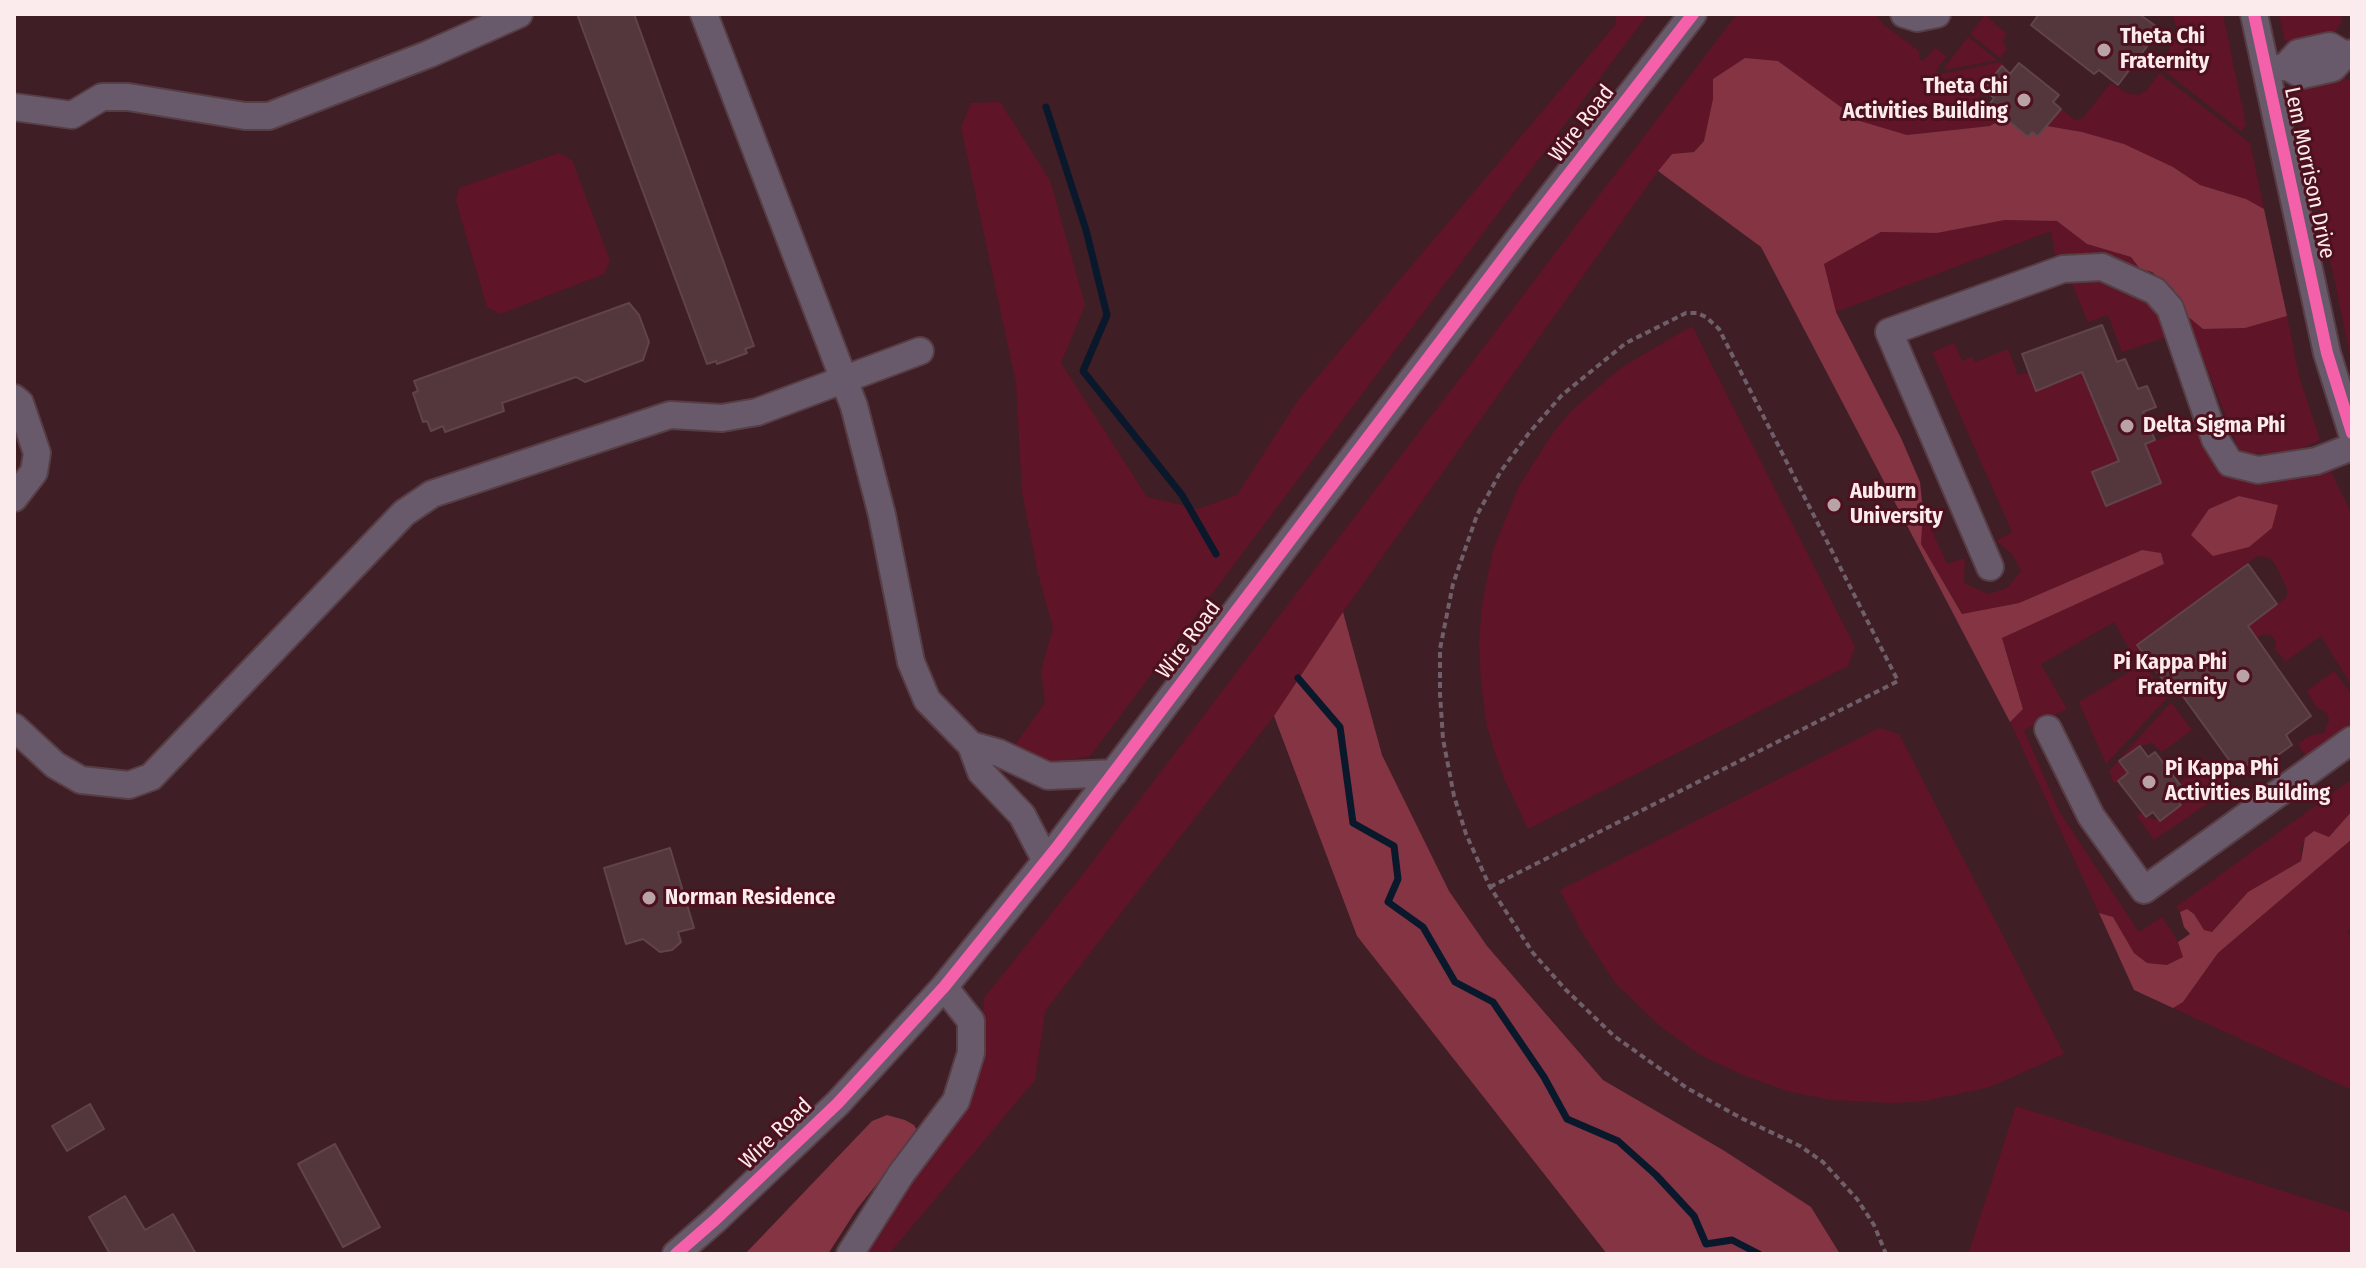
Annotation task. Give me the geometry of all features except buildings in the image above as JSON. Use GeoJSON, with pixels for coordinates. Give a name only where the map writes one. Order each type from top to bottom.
{"type":"FeatureCollection","features":[{"type":"Feature","properties":{"kind":"street"},"geometry":{"type":"LineString","coordinates":[[14,107],[72,115],[102,97],[128,97],[245,116],[269,116],[429,54],[519,14]]}},
{"type":"Feature","properties":{"kind":"street"},"geometry":{"type":"LineString","coordinates":[[704,14],[854,406],[869,457],[911,662],[927,700],[971,745],[981,772],[1022,815],[1046,861]]}},
{"type":"Feature","properties":{"kind":"street","name":"Wire Road"},"geometry":{"type":"LineString","coordinates":[[676,1254],[838,1103],[944,987],[1114,773],[1693,14]]}},
{"type":"Feature","properties":{"kind":"street"},"geometry":{"type":"LineString","coordinates":[[1904,14],[1917,18],[1937,14]]}},
{"type":"Feature","properties":{"kind":"street","name":"Lem Morrison Drive"},"geometry":{"type":"LineString","coordinates":[[2254,14],[2277,69],[2327,353],[2344,388],[2352,433]]}},
{"type":"Feature","properties":{"kind":"street"},"geometry":{"type":"LineString","coordinates":[[2277,69],[2302,75],[2333,68],[2348,54]]}},
{"type":"Feature","properties":{"kind":"street"},"geometry":{"type":"LineString","coordinates":[[1990,567],[1889,332],[2063,269],[2102,267],[2155,291],[2170,308],[2215,439],[2230,463],[2258,470],[2316,461],[2352,447]]}},
{"type":"Feature","properties":{"kind":"street"},"geometry":{"type":"LineString","coordinates":[[14,727],[55,765],[81,780],[129,785],[151,777],[404,513],[432,494],[670,415],[722,418],[757,412],[920,351]]}},
{"type":"Feature","properties":{"kind":"street"},"geometry":{"type":"LineString","coordinates":[[14,398],[20,403],[37,453],[34,472],[14,498]]}},
{"type":"Feature","properties":{"kind":"street"},"geometry":{"type":"LineString","coordinates":[[2048,729],[2091,816],[2144,890],[2352,740]]}},
{"type":"Feature","properties":{"kind":"street"},"geometry":{"type":"LineString","coordinates":[[971,745],[999,753],[1048,776],[1114,773]]}},
{"type":"Feature","properties":{"kind":"street"},"geometry":{"type":"LineString","coordinates":[[850,1254],[901,1174],[956,1101],[971,1053],[971,1021],[944,987]]}},
{"type":"Feature","properties":{"kind":"path"},"geometry":{"type":"LineString","coordinates":[[1490,887],[1898,681],[1719,329],[1697,313],[1686,313],[1626,343],[1562,395],[1501,471],[1477,515],[1453,584],[1440,649],[1443,739],[1454,796],[1466,834],[1490,887],[1533,953],[1565,989],[1614,1036],[1687,1088],[1800,1146],[1823,1162],[1857,1199],[1874,1225],[1886,1254]]}},
{"type":"Feature","properties":{"kind":"shaded area"},"geometry":{"type":"Polygon","coordinates":[[[1615,14],[1648,14],[1090,756],[1049,764],[1012,749],[1045,703],[1041,671],[1053,628],[1038,574],[1022,492],[1016,383],[961,127],[971,103],[1000,102],[1050,180],[1085,305],[1061,363],[1147,497],[1198,509],[1237,495],[1298,400],[1616,24],[1615,14]]]}},
{"type":"Feature","properties":{"kind":"shaded area"},"geometry":{"type":"Polygon","coordinates":[[[1737,14],[1875,14],[1884,25],[1919,51],[1919,58],[1923,61],[1935,48],[1947,56],[1936,70],[1941,74],[2000,62],[2004,64],[1977,99],[1985,109],[1989,105],[2005,117],[1991,126],[1907,135],[1860,121],[1778,61],[1713,79],[1713,99],[1704,141],[1694,152],[1672,154],[1658,171],[1343,612],[1274,716],[1045,1011],[1035,1080],[889,1254],[860,1254],[951,1128],[981,1051],[984,998],[1083,874],[1737,14]]]}},
{"type":"Feature","properties":{"kind":"shaded area"},"geometry":{"type":"Polygon","coordinates":[[[2172,14],[2223,14],[2246,125],[2241,131],[2162,69],[2177,28],[2172,14]]]}},
{"type":"Feature","properties":{"kind":"shaded area"},"geometry":{"type":"Polygon","coordinates":[[[2279,14],[2342,14],[2342,22],[2331,37],[2291,42],[2285,41],[2279,14]]]}},
{"type":"Feature","properties":{"kind":"shaded area"},"geometry":{"type":"Polygon","coordinates":[[[1985,15],[2006,33],[2003,42],[2007,49],[2000,58],[1970,34],[1985,15]]]}},
{"type":"Feature","properties":{"kind":"shaded area"},"geometry":{"type":"Polygon","coordinates":[[[1968,37],[1997,60],[1946,70],[1944,68],[1968,37]]]}},
{"type":"Feature","properties":{"kind":"shaded area"},"geometry":{"type":"Polygon","coordinates":[[[1745,58],[1778,61],[1860,121],[1907,135],[1990,126],[2005,117],[2038,136],[2047,126],[2082,132],[2124,144],[2173,167],[2200,185],[2246,199],[2264,209],[2287,316],[2245,328],[2203,329],[2186,315],[2173,289],[2152,272],[2140,269],[2131,257],[2087,244],[2057,221],[2005,220],[1937,233],[1881,232],[1824,264],[1836,312],[1901,438],[1920,482],[1923,511],[1921,544],[1962,614],[2019,603],[2142,550],[2161,553],[2164,564],[2002,638],[2023,709],[2010,722],[1761,247],[1658,171],[1672,154],[1694,152],[1704,141],[1713,99],[1713,79],[1745,58]]]}},
{"type":"Feature","properties":{"kind":"shaded area"},"geometry":{"type":"Polygon","coordinates":[[[2159,73],[2250,143],[2264,209],[2246,199],[2200,185],[2173,167],[2047,126],[2061,109],[2075,120],[2082,119],[2111,83],[2127,93],[2139,95],[2147,90],[2159,73]]]}},
{"type":"Feature","properties":{"kind":"shaded area"},"geometry":{"type":"Polygon","coordinates":[[[2342,75],[2352,83],[2352,364],[2295,92],[2304,83],[2342,75]]]}},
{"type":"Feature","properties":{"kind":"shaded area"},"geometry":{"type":"Polygon","coordinates":[[[559,153],[572,160],[610,261],[604,274],[500,314],[487,307],[456,201],[459,188],[559,153]]]}},
{"type":"Feature","properties":{"kind":"shaded area"},"geometry":{"type":"Polygon","coordinates":[[[2005,220],[2058,221],[2087,244],[2131,257],[2140,269],[2093,253],[2055,255],[2051,231],[1836,312],[1824,264],[1881,232],[1937,233],[2005,220]]]}},
{"type":"Feature","properties":{"kind":"shaded area"},"geometry":{"type":"Polygon","coordinates":[[[2076,280],[2096,281],[2150,305],[2167,337],[2122,352],[2108,315],[2088,322],[2072,284],[2076,280]]]}},
{"type":"Feature","properties":{"kind":"shaded area"},"geometry":{"type":"Polygon","coordinates":[[[2186,315],[2203,329],[2245,328],[2287,316],[2299,376],[2320,440],[2300,449],[2278,453],[2246,454],[2238,448],[2186,315]]]}},
{"type":"Feature","properties":{"kind":"shaded area"},"geometry":{"type":"Polygon","coordinates":[[[1692,326],[1855,647],[1848,666],[1528,829],[1495,753],[1487,726],[1481,683],[1479,642],[1482,605],[1493,550],[1519,486],[1552,434],[1572,410],[1622,367],[1692,326]]]}},
{"type":"Feature","properties":{"kind":"shaded area"},"geometry":{"type":"Polygon","coordinates":[[[1954,343],[1962,361],[1972,357],[1975,362],[2008,349],[2018,375],[2029,372],[2037,390],[2082,372],[2119,461],[2092,472],[2106,505],[2161,483],[2145,444],[2198,426],[2213,462],[2224,474],[2241,479],[2326,470],[2331,472],[2352,514],[2352,686],[2321,636],[2286,661],[2275,650],[2276,641],[2271,635],[2263,634],[2252,642],[2232,638],[2287,597],[2287,589],[2276,566],[2270,558],[2257,556],[2137,645],[2150,661],[2145,666],[2167,698],[2106,764],[2079,702],[2139,666],[2114,622],[2041,664],[2067,709],[2024,730],[2059,811],[2139,932],[2162,917],[2179,943],[2184,957],[2167,965],[2147,963],[2134,953],[2113,917],[2099,913],[2010,722],[2023,708],[2002,638],[2163,564],[2142,550],[2019,603],[1963,614],[1921,544],[1923,511],[1947,564],[1965,558],[1964,583],[1988,594],[2007,588],[2021,571],[2012,554],[1996,541],[2012,532],[1932,352],[1954,343]]]}},
{"type":"Feature","properties":{"kind":"shaded area"},"geometry":{"type":"Polygon","coordinates":[[[2239,496],[2278,505],[2272,528],[2249,547],[2213,556],[2191,535],[2209,509],[2239,496]]]}},
{"type":"Feature","properties":{"kind":"shaded area"},"geometry":{"type":"Polygon","coordinates":[[[1343,612],[1382,755],[1449,891],[1487,946],[1603,1080],[1723,1150],[1811,1207],[1840,1254],[1607,1254],[1357,936],[1274,716],[1343,612]]]}},
{"type":"Feature","properties":{"kind":"shaded area"},"geometry":{"type":"Polygon","coordinates":[[[2334,671],[2352,695],[2352,725],[2307,758],[2298,744],[2309,736],[2324,733],[2329,720],[2327,713],[2316,707],[2307,691],[2334,671]]]}},
{"type":"Feature","properties":{"kind":"shaded area"},"geometry":{"type":"Polygon","coordinates":[[[2171,702],[2192,730],[2162,752],[2152,743],[2140,746],[2119,761],[2128,773],[2114,784],[2109,771],[2171,702]]]}},
{"type":"Feature","properties":{"kind":"shaded area"},"geometry":{"type":"Polygon","coordinates":[[[1879,728],[1899,734],[2064,1054],[1990,1087],[1925,1101],[1830,1100],[1787,1091],[1700,1055],[1660,1026],[1616,984],[1583,934],[1560,890],[1879,728]]]}},
{"type":"Feature","properties":{"kind":"shaded area"},"geometry":{"type":"Polygon","coordinates":[[[2212,761],[2232,787],[2154,840],[2137,816],[2142,812],[2146,817],[2160,820],[2185,800],[2186,795],[2179,783],[2212,761]]]}},
{"type":"Feature","properties":{"kind":"shaded area"},"geometry":{"type":"Polygon","coordinates":[[[2352,779],[2352,811],[2329,837],[2314,832],[2301,847],[2301,861],[2248,892],[2212,932],[2204,930],[2187,909],[2180,912],[2176,907],[2352,779]]]}},
{"type":"Feature","properties":{"kind":"shaded area"},"geometry":{"type":"Polygon","coordinates":[[[2352,811],[2352,839],[2218,953],[2183,1002],[2173,1008],[2134,990],[2099,913],[2113,917],[2134,953],[2147,963],[2167,965],[2183,957],[2178,942],[2190,934],[2184,927],[2180,912],[2187,909],[2204,930],[2212,932],[2248,892],[2301,861],[2305,838],[2314,831],[2329,837],[2352,811]]]}},
{"type":"Feature","properties":{"kind":"shaded area"},"geometry":{"type":"Polygon","coordinates":[[[2352,839],[2352,924],[2347,933],[2352,937],[2352,1090],[2173,1008],[2183,1002],[2218,953],[2352,839]]]}},
{"type":"Feature","properties":{"kind":"shaded area"},"geometry":{"type":"Polygon","coordinates":[[[2016,1106],[2352,1213],[2352,1254],[1968,1254],[2016,1106]]]}},
{"type":"Feature","properties":{"kind":"shaded area"},"geometry":{"type":"Polygon","coordinates":[[[887,1115],[905,1120],[914,1125],[918,1132],[857,1209],[828,1254],[745,1254],[872,1121],[887,1115]]]}},
{"type":"Feature","properties":{"kind":"waterway"},"geometry":{"type":"LineString","coordinates":[[1046,107],[1086,230],[1107,315],[1083,371],[1182,495],[1216,554]]}},
{"type":"Feature","properties":{"kind":"waterway"},"geometry":{"type":"LineString","coordinates":[[1298,678],[1340,727],[1353,823],[1394,846],[1398,879],[1388,902],[1423,927],[1455,982],[1493,1002],[1544,1077],[1567,1119],[1618,1141],[1656,1175],[1694,1216],[1706,1244],[1732,1240],[1759,1254]]}},
{"type":"Feature","properties":{"kind":"cycle path"},"geometry":{"type":"LineString","coordinates":[[676,1254],[838,1103],[944,987],[1058,846],[1693,14]]}},
{"type":"Feature","properties":{"kind":"cycle path"},"geometry":{"type":"LineString","coordinates":[[2254,14],[2327,353],[2352,433]]}},
{"type":"Feature","properties":{"kind":"place","name":"Theta Chi Fraternity"},"geometry":{"type":"Point","coordinates":[2104,50]}},
{"type":"Feature","properties":{"kind":"place","name":"Theta Chi Activities Building"},"geometry":{"type":"Point","coordinates":[2024,100]}},
{"type":"Feature","properties":{"kind":"place","name":"Delta Sigma Phi"},"geometry":{"type":"Point","coordinates":[2127,426]}},
{"type":"Feature","properties":{"kind":"place","name":"Auburn University"},"geometry":{"type":"Point","coordinates":[1834,505]}},
{"type":"Feature","properties":{"kind":"place","name":"Pi Kappa Phi Fraternity"},"geometry":{"type":"Point","coordinates":[2243,676]}},
{"type":"Feature","properties":{"kind":"place","name":"Pi Kappa Phi Activities Building"},"geometry":{"type":"Point","coordinates":[2149,782]}},
{"type":"Feature","properties":{"kind":"place","name":"Norman Residence"},"geometry":{"type":"Point","coordinates":[649,898]}}]}
